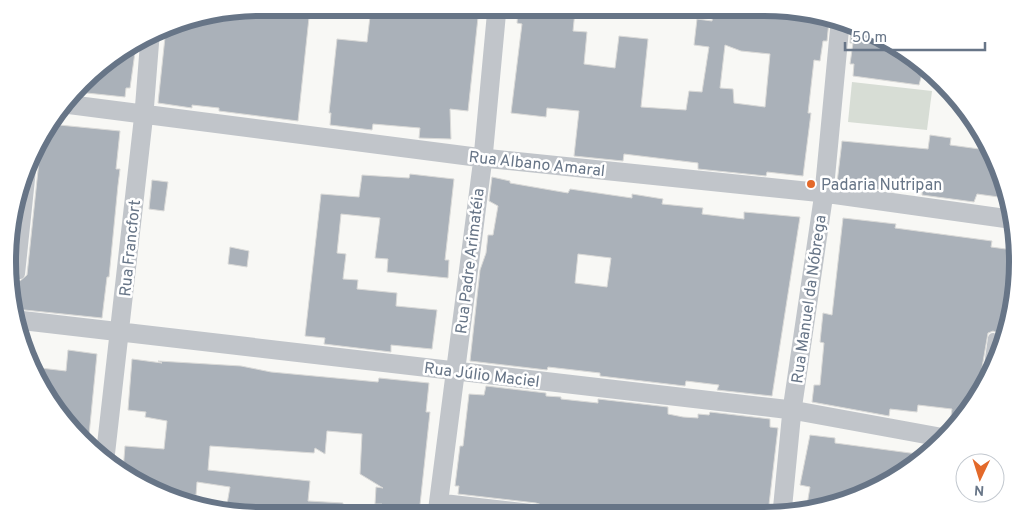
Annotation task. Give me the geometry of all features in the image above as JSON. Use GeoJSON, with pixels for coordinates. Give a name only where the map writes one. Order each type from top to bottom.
{"type":"FeatureCollection","features":[{"type":"Feature","properties":{"kind":"street","name":"Rua Padre Arimatéia"},"geometry":{"type":"LineString","coordinates":[[438,507],[483,158],[496,16]]}},
{"type":"Feature","properties":{"kind":"street","name":"Rua Manuel da Nóbrega"},"geometry":{"type":"LineString","coordinates":[[783,506],[792,410],[824,193],[840,28]]}},
{"type":"Feature","properties":{"kind":"street","name":"Rua Francfort"},"geometry":{"type":"LineString","coordinates":[[106,451],[144,113],[149,44]]}},
{"type":"Feature","properties":{"kind":"street","name":"Rua Albano Amaral"},"geometry":{"type":"LineString","coordinates":[[73,105],[483,158],[824,193],[1005,218]]}},
{"type":"Feature","properties":{"kind":"street","name":"Rua Júlio Maciel"},"geometry":{"type":"LineString","coordinates":[[24,321],[792,410],[935,436]]}},
{"type":"Feature","properties":{"kind":"lane"},"geometry":{"type":"LineString","coordinates":[[20,274],[30,181]]}},
{"type":"Feature","properties":{"kind":"lane"},"geometry":{"type":"LineString","coordinates":[[991,352],[993,338]]}},
{"type":"Feature","properties":{"kind":"shaded area"},"geometry":{"type":"Polygon","coordinates":[[[852,82],[932,91],[927,130],[848,122],[852,82]]]}},
{"type":"Feature","properties":{"kind":"building"},"geometry":{"type":"Polygon","coordinates":[[[309,16],[298,121],[219,111],[219,108],[192,105],[192,108],[158,103],[165,36],[183,29],[229,18],[309,16]]]}},
{"type":"Feature","properties":{"kind":"building"},"geometry":{"type":"Polygon","coordinates":[[[370,16],[478,16],[468,111],[450,109],[451,139],[419,138],[420,128],[373,124],[372,130],[330,125],[331,113],[329,113],[337,39],[367,42],[370,16]]]}},
{"type":"Feature","properties":{"kind":"building"},"geometry":{"type":"Polygon","coordinates":[[[517,16],[574,16],[573,31],[587,32],[584,64],[615,68],[619,36],[648,39],[641,107],[686,110],[689,91],[702,92],[709,47],[694,45],[697,19],[712,21],[713,16],[764,16],[796,18],[829,25],[827,41],[823,41],[820,61],[814,60],[808,113],[811,113],[803,176],[767,172],[766,176],[698,169],[698,163],[624,154],[623,161],[574,156],[579,111],[547,108],[546,117],[511,113],[522,24],[517,23],[517,16]],[[725,45],[720,88],[733,89],[734,103],[765,107],[770,54],[741,51],[725,45]]]}},
{"type":"Feature","properties":{"kind":"building"},"geometry":{"type":"Polygon","coordinates":[[[851,32],[886,49],[922,74],[919,85],[853,76],[854,64],[850,64],[853,43],[850,43],[851,32]]]}},
{"type":"Feature","properties":{"kind":"building"},"geometry":{"type":"Polygon","coordinates":[[[135,52],[130,88],[126,88],[125,97],[84,93],[112,67],[135,52]]]}},
{"type":"Feature","properties":{"kind":"building"},"geometry":{"type":"Polygon","coordinates":[[[58,125],[120,131],[116,169],[120,169],[109,277],[107,277],[102,318],[21,310],[17,280],[20,281],[27,275],[39,161],[58,125]]]}},
{"type":"Feature","properties":{"kind":"building"},"geometry":{"type":"Polygon","coordinates":[[[930,135],[951,138],[950,145],[981,149],[996,183],[1000,197],[977,194],[974,202],[922,195],[923,179],[894,192],[837,183],[842,141],[928,149],[930,135]]]}},
{"type":"Feature","properties":{"kind":"building"},"geometry":{"type":"Polygon","coordinates":[[[410,174],[454,179],[445,260],[449,260],[448,278],[387,272],[388,259],[375,258],[380,218],[341,214],[337,253],[346,254],[343,279],[358,280],[357,289],[397,293],[396,306],[437,310],[432,349],[391,345],[391,352],[324,344],[325,338],[305,336],[321,194],[359,197],[362,175],[409,178],[410,174]]]}},
{"type":"Feature","properties":{"kind":"building"},"geometry":{"type":"Polygon","coordinates":[[[492,177],[510,181],[510,183],[568,193],[570,189],[632,198],[632,194],[663,199],[662,204],[703,208],[702,214],[744,219],[744,212],[800,217],[772,396],[717,390],[719,385],[686,381],[685,386],[600,376],[600,373],[548,367],[547,370],[470,361],[480,270],[486,253],[488,235],[493,235],[498,206],[489,201],[492,177]],[[578,254],[575,283],[607,287],[611,258],[578,254]]]}},
{"type":"Feature","properties":{"kind":"building"},"geometry":{"type":"Polygon","coordinates":[[[152,180],[168,182],[164,211],[149,209],[152,180]]]}},
{"type":"Feature","properties":{"kind":"building"},"geometry":{"type":"Polygon","coordinates":[[[843,218],[896,224],[895,228],[992,241],[991,247],[1008,249],[1007,294],[998,333],[993,331],[988,333],[981,374],[967,398],[950,420],[952,409],[918,405],[917,412],[890,409],[889,416],[812,402],[814,385],[820,385],[824,343],[820,342],[823,313],[832,315],[843,218]]]}},
{"type":"Feature","properties":{"kind":"building"},"geometry":{"type":"Polygon","coordinates":[[[230,247],[249,251],[247,267],[228,264],[230,247]]]}},
{"type":"Feature","properties":{"kind":"building"},"geometry":{"type":"Polygon","coordinates":[[[68,350],[97,354],[89,436],[67,411],[41,368],[66,371],[68,350]]]}},
{"type":"Feature","properties":{"kind":"building"},"geometry":{"type":"Polygon","coordinates":[[[132,359],[162,363],[158,361],[241,366],[271,372],[378,382],[379,378],[429,383],[426,412],[430,412],[420,507],[382,507],[382,504],[375,504],[376,487],[383,488],[360,474],[362,434],[327,431],[325,454],[315,448],[314,453],[210,446],[208,470],[310,481],[308,501],[343,503],[343,507],[229,505],[227,505],[230,487],[197,482],[196,495],[191,496],[183,494],[139,474],[124,464],[125,446],[164,449],[167,421],[145,417],[146,412],[128,410],[132,359]]]}},
{"type":"Feature","properties":{"kind":"building"},"geometry":{"type":"Polygon","coordinates":[[[486,386],[546,393],[546,396],[561,397],[561,399],[598,403],[598,399],[668,407],[668,414],[683,417],[698,418],[698,414],[709,415],[710,412],[770,419],[770,427],[778,428],[769,507],[544,507],[536,503],[458,494],[459,486],[455,486],[460,446],[463,446],[469,394],[484,395],[486,386]]]}},
{"type":"Feature","properties":{"kind":"building"},"geometry":{"type":"Polygon","coordinates":[[[810,435],[835,438],[835,443],[916,454],[886,474],[842,494],[807,503],[810,487],[800,485],[810,435]]]}},
{"type":"Feature","properties":{"kind":"place","name":"Padaria Nutripan"},"geometry":{"type":"Point","coordinates":[811,184]}}]}
